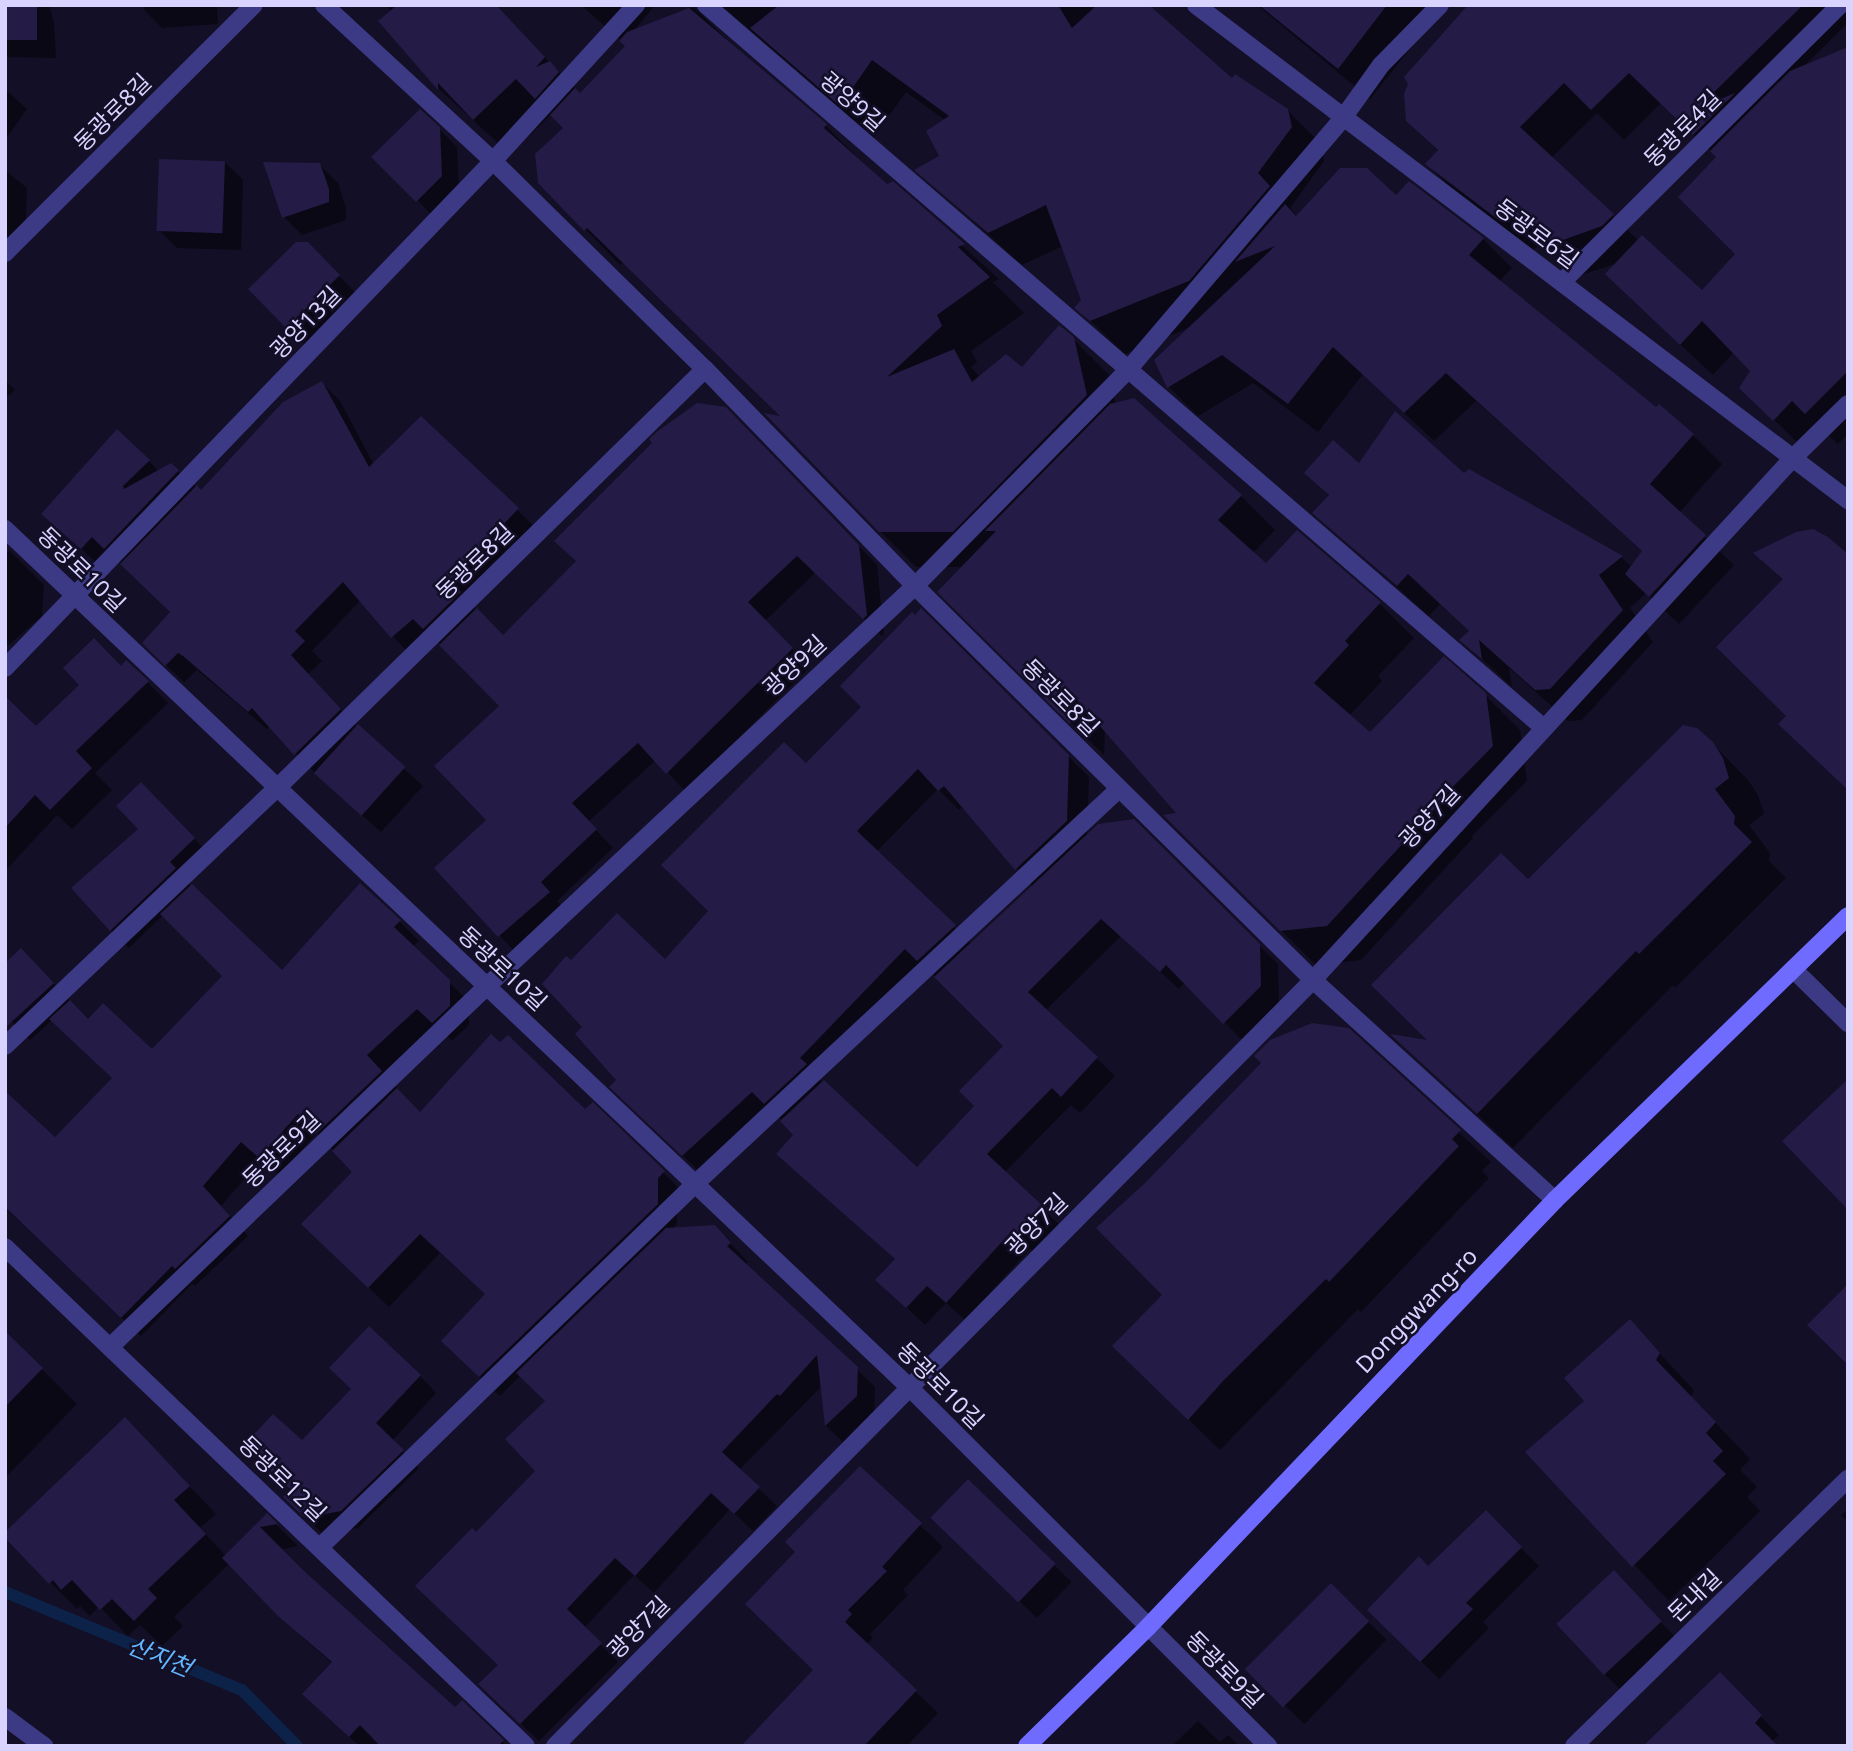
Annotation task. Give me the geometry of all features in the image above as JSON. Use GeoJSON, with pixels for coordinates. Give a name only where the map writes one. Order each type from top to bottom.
{"type":"FeatureCollection","features":[{"type":"Feature","properties":{"kind":"main road","name":"Donggwang-ro"},"geometry":{"type":"LineString","coordinates":[[1027,1746],[1148,1627],[1556,1200],[1848,916]]}},
{"type":"Feature","properties":{"kind":"street","name":"동광로8길"},"geometry":{"type":"LineString","coordinates":[[5,253],[254,5]]}},
{"type":"Feature","properties":{"kind":"street","name":"동광로8길"},"geometry":{"type":"LineString","coordinates":[[324,5],[493,161],[705,369],[915,586],[1313,979],[1556,1200]]}},
{"type":"Feature","properties":{"kind":"street","name":"광양13길"},"geometry":{"type":"LineString","coordinates":[[5,668],[76,598],[493,161],[636,5]]}},
{"type":"Feature","properties":{"kind":"street","name":"광양9길"},"geometry":{"type":"LineString","coordinates":[[706,5],[1127,371]]}},
{"type":"Feature","properties":{"kind":"street","name":"동광로6길"},"geometry":{"type":"LineString","coordinates":[[1196,5],[1848,500]]}},
{"type":"Feature","properties":{"kind":"street","name":"광양9길"},"geometry":{"type":"LineString","coordinates":[[486,987],[915,586],[1127,371],[1343,118],[1381,65],[1440,5]]}},
{"type":"Feature","properties":{"kind":"street","name":"동광로4길"},"geometry":{"type":"LineString","coordinates":[[1562,282],[1839,10]]}},
{"type":"Feature","properties":{"kind":"street","name":"동광로8길"},"geometry":{"type":"LineString","coordinates":[[277,788],[705,369]]}},
{"type":"Feature","properties":{"kind":"street"},"geometry":{"type":"LineString","coordinates":[[1127,371],[1544,728]]}},
{"type":"Feature","properties":{"kind":"street","name":"광양7길"},"geometry":{"type":"LineString","coordinates":[[555,1746],[1313,979],[1793,458],[1848,404]]}},
{"type":"Feature","properties":{"kind":"street","name":"동광로10길"},"geometry":{"type":"LineString","coordinates":[[5,529],[909,1387],[1148,1627]]}},
{"type":"Feature","properties":{"kind":"street"},"geometry":{"type":"LineString","coordinates":[[5,1046],[277,788]]}},
{"type":"Feature","properties":{"kind":"street"},"geometry":{"type":"LineString","coordinates":[[320,1547],[696,1183],[1119,789]]}},
{"type":"Feature","properties":{"kind":"street"},"geometry":{"type":"LineString","coordinates":[[1793,969],[1848,1023]]}},
{"type":"Feature","properties":{"kind":"street","name":"동광로9길"},"geometry":{"type":"LineString","coordinates":[[110,1347],[486,987]]}},
{"type":"Feature","properties":{"kind":"street","name":"동광로12길"},"geometry":{"type":"LineString","coordinates":[[5,1247],[526,1746]]}},
{"type":"Feature","properties":{"kind":"street","name":"돈내길"},"geometry":{"type":"LineString","coordinates":[[1574,1746],[1848,1479]]}},
{"type":"Feature","properties":{"kind":"street","name":"동광로9길"},"geometry":{"type":"LineString","coordinates":[[1148,1627],[1268,1746]]}},
{"type":"Feature","properties":{"kind":"street"},"geometry":{"type":"LineString","coordinates":[[5,1717],[44,1746]]}},
{"type":"Feature","properties":{"kind":"building"},"geometry":{"type":"Polygon","coordinates":[[[5,5],[37,5],[37,40],[5,40],[5,5]]]}},
{"type":"Feature","properties":{"kind":"building"},"geometry":{"type":"Polygon","coordinates":[[[397,5],[496,5],[545,57],[536,67],[550,61],[559,72],[535,99],[516,79],[473,120],[438,83],[438,90],[378,21],[397,5]]]}},
{"type":"Feature","properties":{"kind":"building"},"geometry":{"type":"Polygon","coordinates":[[[779,5],[1058,5],[1072,28],[1097,5],[1149,5],[1232,78],[1235,74],[1288,109],[1292,127],[1258,173],[1270,186],[1189,281],[1090,321],[1074,308],[1081,300],[1046,205],[988,233],[914,170],[939,156],[926,131],[949,116],[872,60],[840,106],[750,28],[779,5]]]}},
{"type":"Feature","properties":{"kind":"building"},"geometry":{"type":"Polygon","coordinates":[[[1259,5],[1387,5],[1338,69],[1259,5]]]}},
{"type":"Feature","properties":{"kind":"building"},"geometry":{"type":"Polygon","coordinates":[[[1468,5],[1803,5],[1697,109],[1735,93],[1693,135],[1629,73],[1591,110],[1564,83],[1520,127],[1614,214],[1602,226],[1549,245],[1511,210],[1500,221],[1425,164],[1438,150],[1406,121],[1404,94],[1408,84],[1404,77],[1468,5]]]}},
{"type":"Feature","properties":{"kind":"building"},"geometry":{"type":"Polygon","coordinates":[[[689,8],[827,124],[824,128],[887,184],[893,181],[965,244],[958,247],[990,277],[937,315],[942,326],[887,377],[954,349],[972,382],[1006,354],[1022,367],[1059,325],[1074,337],[1087,395],[953,532],[879,532],[764,413],[780,416],[587,228],[584,231],[538,183],[535,154],[563,128],[550,115],[575,88],[580,93],[625,46],[619,41],[627,32],[689,8]]]}},
{"type":"Feature","properties":{"kind":"building"},"geometry":{"type":"Polygon","coordinates":[[[1848,47],[1848,371],[1805,414],[1792,401],[1773,421],[1739,388],[1750,371],[1702,321],[1680,345],[1605,274],[1642,235],[1702,290],[1735,254],[1678,197],[1716,157],[1710,151],[1790,71],[1848,47]]]}},
{"type":"Feature","properties":{"kind":"building"},"geometry":{"type":"Polygon","coordinates":[[[420,109],[440,127],[442,176],[416,202],[371,157],[420,109]]]}},
{"type":"Feature","properties":{"kind":"building"},"geometry":{"type":"Polygon","coordinates":[[[159,159],[225,161],[222,233],[156,231],[159,159]]]}},
{"type":"Feature","properties":{"kind":"building"},"geometry":{"type":"Polygon","coordinates":[[[263,162],[320,163],[329,189],[329,202],[282,218],[263,162]]]}},
{"type":"Feature","properties":{"kind":"building"},"geometry":{"type":"Polygon","coordinates":[[[1340,168],[1367,168],[1396,195],[1409,181],[1484,238],[1469,255],[1656,407],[1659,404],[1694,434],[1650,484],[1706,535],[1649,597],[1625,574],[1642,551],[1446,373],[1404,413],[1333,347],[1288,404],[1222,355],[1167,388],[1154,360],[1275,246],[1235,262],[1285,204],[1296,216],[1340,168]]]}},
{"type":"Feature","properties":{"kind":"building"},"geometry":{"type":"Polygon","coordinates":[[[296,242],[308,242],[340,275],[286,328],[248,289],[296,242]]]}},
{"type":"Feature","properties":{"kind":"building"},"geometry":{"type":"Polygon","coordinates":[[[322,381],[369,467],[421,416],[519,508],[449,581],[461,592],[423,629],[413,619],[391,638],[343,582],[295,631],[305,641],[291,655],[341,709],[294,755],[252,708],[248,712],[183,656],[178,653],[165,666],[142,643],[170,612],[120,564],[197,485],[201,490],[283,402],[322,381]]]}},
{"type":"Feature","properties":{"kind":"building"},"geometry":{"type":"Polygon","coordinates":[[[1134,398],[1242,495],[1218,520],[1266,563],[1297,530],[1381,602],[1345,641],[1349,645],[1314,683],[1370,732],[1444,656],[1486,693],[1493,746],[1439,801],[1327,926],[1280,931],[1163,815],[1176,813],[1071,693],[1070,724],[937,592],[996,531],[985,531],[1110,404],[1134,398]]]}},
{"type":"Feature","properties":{"kind":"building"},"geometry":{"type":"Polygon","coordinates":[[[697,403],[726,407],[859,545],[867,615],[863,619],[797,556],[748,602],[793,648],[666,774],[638,743],[572,803],[597,829],[541,882],[550,892],[498,937],[434,868],[486,820],[434,766],[499,706],[439,645],[477,608],[503,635],[576,561],[554,541],[652,443],[649,439],[697,403]]]}},
{"type":"Feature","properties":{"kind":"building"},"geometry":{"type":"Polygon","coordinates":[[[1395,411],[1464,473],[1469,469],[1623,556],[1599,575],[1623,610],[1550,689],[1535,690],[1479,640],[1482,659],[1459,640],[1469,631],[1408,574],[1397,586],[1312,513],[1329,495],[1304,473],[1333,440],[1359,463],[1395,411]]]}},
{"type":"Feature","properties":{"kind":"building"},"geometry":{"type":"Polygon","coordinates":[[[117,429],[150,460],[123,486],[124,489],[171,463],[179,470],[104,549],[92,537],[81,549],[41,514],[117,429]]]}},
{"type":"Feature","properties":{"kind":"building"},"geometry":{"type":"Polygon","coordinates":[[[1813,529],[1828,537],[1848,554],[1848,790],[1778,724],[1786,716],[1716,647],[1783,579],[1753,553],[1796,532],[1813,529]]]}},
{"type":"Feature","properties":{"kind":"building"},"geometry":{"type":"Polygon","coordinates":[[[921,608],[1069,755],[1067,821],[1015,870],[944,786],[938,791],[918,769],[857,831],[956,925],[917,961],[905,949],[800,1058],[807,1064],[764,1104],[752,1092],[682,1156],[609,1087],[616,1080],[575,1034],[582,1027],[542,984],[566,956],[571,960],[617,913],[665,959],[708,911],[661,865],[784,742],[806,763],[861,707],[840,686],[912,612],[915,615],[921,608]]]}},
{"type":"Feature","properties":{"kind":"building"},"geometry":{"type":"Polygon","coordinates":[[[94,638],[121,666],[126,660],[149,681],[76,751],[92,768],[50,810],[35,795],[5,828],[5,696],[36,726],[79,685],[63,668],[94,638]]]}},
{"type":"Feature","properties":{"kind":"building"},"geometry":{"type":"Polygon","coordinates":[[[358,724],[406,767],[361,816],[314,773],[358,724]]]}},
{"type":"Feature","properties":{"kind":"building"},"geometry":{"type":"Polygon","coordinates":[[[1683,725],[1697,728],[1713,742],[1723,758],[1729,778],[1715,789],[1735,816],[1734,824],[1752,842],[1639,954],[1636,951],[1477,1114],[1390,1034],[1427,1040],[1371,985],[1501,853],[1528,879],[1683,725]]]}},
{"type":"Feature","properties":{"kind":"building"},"geometry":{"type":"Polygon","coordinates":[[[141,782],[195,838],[170,862],[176,868],[110,931],[71,888],[138,829],[116,806],[141,782]]]}},
{"type":"Feature","properties":{"kind":"building"},"geometry":{"type":"Polygon","coordinates":[[[1134,819],[1260,944],[1261,986],[1223,1024],[1166,965],[1160,972],[1101,919],[1028,992],[1098,1057],[1061,1097],[1052,1088],[987,1154],[1043,1206],[1015,1236],[1011,1232],[946,1303],[927,1286],[906,1308],[875,1280],[895,1259],[776,1154],[793,1135],[780,1121],[824,1080],[917,1167],[974,1106],[959,1091],[1003,1046],[934,977],[1098,824],[1134,819]]]}},
{"type":"Feature","properties":{"kind":"building"},"geometry":{"type":"Polygon","coordinates":[[[360,883],[401,920],[394,927],[450,980],[450,1006],[432,1023],[417,1009],[367,1055],[382,1071],[316,1134],[298,1114],[259,1158],[241,1142],[203,1186],[230,1216],[175,1269],[172,1266],[121,1318],[5,1207],[5,1091],[55,1137],[112,1078],[49,1019],[70,1000],[88,1019],[103,1003],[152,1049],[222,976],[160,914],[192,884],[282,970],[360,883]]]}},
{"type":"Feature","properties":{"kind":"building"},"geometry":{"type":"Polygon","coordinates":[[[21,948],[54,983],[5,1028],[5,963],[21,948]]]}},
{"type":"Feature","properties":{"kind":"building"},"geometry":{"type":"Polygon","coordinates":[[[1312,1023],[1349,1028],[1461,1130],[1452,1139],[1459,1146],[1329,1282],[1326,1279],[1224,1380],[1188,1420],[1112,1346],[1162,1295],[1096,1228],[1147,1181],[1261,1063],[1254,1056],[1270,1040],[1312,1023]]]}},
{"type":"Feature","properties":{"kind":"building"},"geometry":{"type":"Polygon","coordinates":[[[491,1034],[500,1042],[508,1035],[585,1109],[593,1102],[665,1171],[658,1178],[658,1204],[479,1377],[441,1341],[485,1294],[420,1234],[368,1288],[301,1224],[352,1172],[332,1151],[397,1088],[420,1112],[491,1034]]]}},
{"type":"Feature","properties":{"kind":"building"},"geometry":{"type":"Polygon","coordinates":[[[1848,1079],[1848,1210],[1782,1141],[1848,1079]]]}},
{"type":"Feature","properties":{"kind":"building"},"geometry":{"type":"Polygon","coordinates":[[[715,1225],[731,1243],[727,1246],[858,1367],[857,1396],[825,1426],[817,1355],[780,1396],[777,1394],[722,1452],[760,1487],[734,1514],[711,1493],[635,1576],[615,1558],[567,1609],[602,1643],[520,1724],[478,1684],[498,1665],[415,1586],[472,1528],[476,1532],[535,1471],[505,1439],[545,1401],[516,1373],[666,1228],[715,1225]]]}},
{"type":"Feature","properties":{"kind":"building"},"geometry":{"type":"Polygon","coordinates":[[[1848,1284],[1848,1365],[1807,1325],[1848,1284]]]}},
{"type":"Feature","properties":{"kind":"building"},"geometry":{"type":"Polygon","coordinates":[[[1630,1319],[1660,1353],[1656,1360],[1716,1422],[1706,1433],[1723,1451],[1713,1461],[1726,1474],[1632,1567],[1525,1452],[1584,1401],[1564,1378],[1630,1319]]]}},
{"type":"Feature","properties":{"kind":"building"},"geometry":{"type":"Polygon","coordinates":[[[369,1326],[421,1375],[376,1423],[404,1450],[341,1511],[305,1518],[283,1497],[290,1489],[243,1446],[273,1414],[302,1440],[351,1389],[329,1368],[369,1326]]]}},
{"type":"Feature","properties":{"kind":"building"},"geometry":{"type":"Polygon","coordinates":[[[5,1331],[43,1368],[5,1407],[5,1331]]]}},
{"type":"Feature","properties":{"kind":"building"},"geometry":{"type":"Polygon","coordinates":[[[125,1417],[190,1486],[174,1500],[206,1534],[148,1589],[157,1598],[134,1621],[112,1599],[100,1610],[72,1580],[61,1590],[53,1580],[49,1584],[5,1538],[5,1532],[125,1417]]]}},
{"type":"Feature","properties":{"kind":"building"},"geometry":{"type":"Polygon","coordinates":[[[860,1466],[922,1523],[882,1567],[887,1571],[848,1610],[852,1614],[845,1622],[917,1690],[864,1746],[741,1746],[813,1670],[745,1604],[795,1552],[785,1542],[860,1466]]]}},
{"type":"Feature","properties":{"kind":"building"},"geometry":{"type":"Polygon","coordinates":[[[968,1479],[1056,1564],[1018,1603],[930,1518],[968,1479]]]}},
{"type":"Feature","properties":{"kind":"building"},"geometry":{"type":"Polygon","coordinates":[[[1486,1510],[1522,1547],[1466,1603],[1473,1609],[1420,1662],[1367,1610],[1419,1556],[1428,1566],[1486,1510]]]}},
{"type":"Feature","properties":{"kind":"building"},"geometry":{"type":"Polygon","coordinates":[[[267,1513],[278,1524],[260,1527],[304,1571],[455,1707],[462,1700],[504,1740],[498,1746],[380,1746],[360,1725],[349,1737],[302,1694],[332,1662],[278,1616],[222,1558],[267,1513]]]}},
{"type":"Feature","properties":{"kind":"building"},"geometry":{"type":"Polygon","coordinates":[[[1614,1570],[1662,1621],[1604,1675],[1556,1624],[1614,1570]]]}},
{"type":"Feature","properties":{"kind":"building"},"geometry":{"type":"Polygon","coordinates":[[[1331,1583],[1369,1621],[1283,1707],[1245,1669],[1331,1583]]]}},
{"type":"Feature","properties":{"kind":"building"},"geometry":{"type":"Polygon","coordinates":[[[1720,1672],[1762,1715],[1755,1723],[1778,1746],[1643,1746],[1720,1672]]]}},
{"type":"Feature","properties":{"kind":"waterway","name":"산지천"},"geometry":{"type":"LineString","coordinates":[[5,1592],[242,1690],[297,1746]]}}]}
